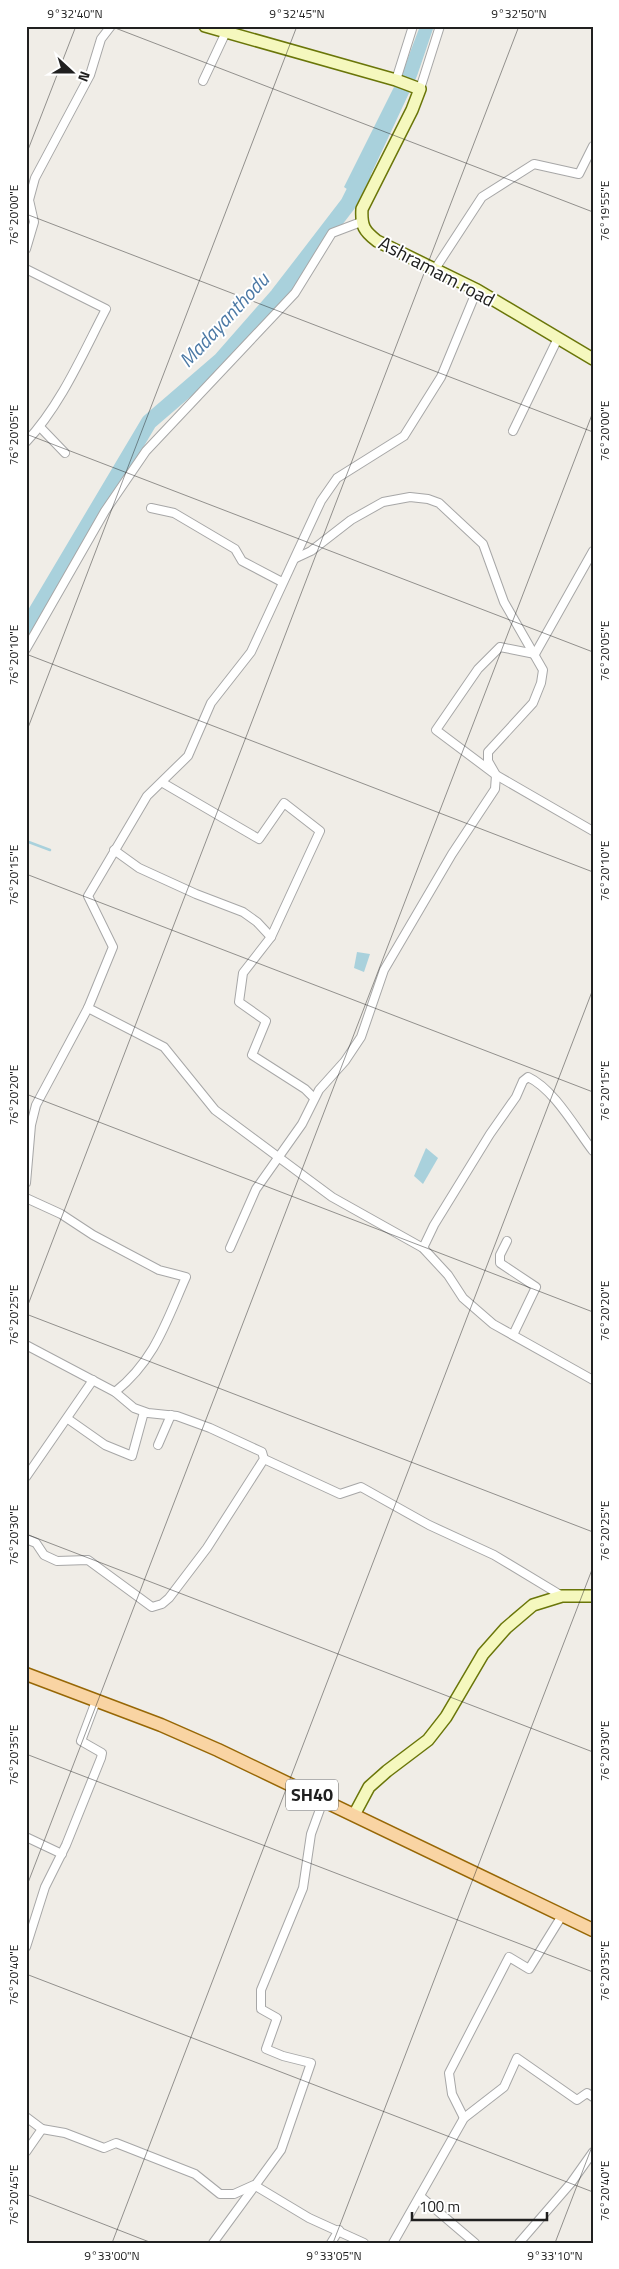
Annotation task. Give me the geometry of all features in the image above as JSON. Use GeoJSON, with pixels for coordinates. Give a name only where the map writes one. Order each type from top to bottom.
{"type":"FeatureCollection","features":[{"type":"Feature","properties":{"kind":"main road"},"geometry":{"type":"LineString","coordinates":[[205,26],[396,80],[420,89]]}},
{"type":"Feature","properties":{"kind":"main road","name":"Ashramam road"},"geometry":{"type":"LineString","coordinates":[[420,89],[412,110],[362,209],[361,222],[364,231],[377,241],[477,290],[593,359]]}},
{"type":"Feature","properties":{"kind":"main road"},"geometry":{"type":"LineString","coordinates":[[354,1815],[369,1787],[428,1740],[446,1717],[483,1654],[506,1628],[533,1605],[562,1596],[593,1596]]}},
{"type":"Feature","properties":{"kind":"main road","name":"SH40"},"geometry":{"type":"LineString","coordinates":[[26,1674],[161,1725],[563,1914],[593,1930]]}},
{"type":"Feature","properties":{"kind":"street"},"geometry":{"type":"LineString","coordinates":[[26,249],[34,222],[28,200],[35,178],[90,75],[101,39],[111,26]]}},
{"type":"Feature","properties":{"kind":"street"},"geometry":{"type":"LineString","coordinates":[[396,80],[413,26]]}},
{"type":"Feature","properties":{"kind":"street"},"geometry":{"type":"LineString","coordinates":[[420,89],[440,26]]}},
{"type":"Feature","properties":{"kind":"street"},"geometry":{"type":"LineString","coordinates":[[203,81],[226,32]]}},
{"type":"Feature","properties":{"kind":"street"},"geometry":{"type":"LineString","coordinates":[[434,269],[482,197],[534,164],[578,174],[593,146]]}},
{"type":"Feature","properties":{"kind":"street"},"geometry":{"type":"LineString","coordinates":[[26,649],[105,511],[146,451],[295,293],[332,233],[361,222]]}},
{"type":"Feature","properties":{"kind":"street"},"geometry":{"type":"LineString","coordinates":[[26,269],[106,309],[75,369],[40,427],[26,442]]}},
{"type":"Feature","properties":{"kind":"street"},"geometry":{"type":"LineString","coordinates":[[26,1183],[29,1127],[36,1105],[88,1008],[113,947],[88,896],[147,796],[188,756],[211,703],[251,652],[321,501],[337,478],[404,436],[441,377],[457,344],[477,290]]}},
{"type":"Feature","properties":{"kind":"street"},"geometry":{"type":"LineString","coordinates":[[512,431],[558,338]]}},
{"type":"Feature","properties":{"kind":"street"},"geometry":{"type":"LineString","coordinates":[[40,427],[65,453]]}},
{"type":"Feature","properties":{"kind":"street"},"geometry":{"type":"LineString","coordinates":[[230,1248],[256,1189],[302,1124],[314,1098],[345,1062],[361,1037],[384,970],[452,854],[495,789],[496,775],[488,761],[488,752],[533,703],[541,683],[542,670],[535,654],[523,637],[504,602],[483,544],[439,503],[428,499],[410,497],[383,502],[368,513],[351,520],[311,551],[296,558]]}},
{"type":"Feature","properties":{"kind":"street"},"geometry":{"type":"LineString","coordinates":[[151,508],[174,513],[235,550],[242,561],[282,582]]}},
{"type":"Feature","properties":{"kind":"street"},"geometry":{"type":"LineString","coordinates":[[535,654],[593,551]]}},
{"type":"Feature","properties":{"kind":"street"},"geometry":{"type":"LineString","coordinates":[[535,654],[500,647],[478,669],[436,730],[496,775],[593,831]]}},
{"type":"Feature","properties":{"kind":"street"},"geometry":{"type":"LineString","coordinates":[[162,783],[259,839],[284,804],[320,832],[271,938],[243,973],[239,1002],[266,1021],[252,1055],[305,1089],[314,1098]]}},
{"type":"Feature","properties":{"kind":"street"},"geometry":{"type":"LineString","coordinates":[[114,850],[146,871],[243,912],[257,922],[271,938]]}},
{"type":"Feature","properties":{"kind":"street"},"geometry":{"type":"LineString","coordinates":[[88,1008],[164,1048],[215,1110],[332,1197],[423,1248],[448,1276],[463,1298],[492,1324],[593,1380]]}},
{"type":"Feature","properties":{"kind":"street"},"geometry":{"type":"LineString","coordinates":[[423,1248],[434,1225],[461,1185],[490,1134],[516,1098],[523,1082],[528,1077],[539,1082],[555,1100],[593,1152]]}},
{"type":"Feature","properties":{"kind":"street"},"geometry":{"type":"LineString","coordinates":[[26,1198],[61,1214],[93,1235],[159,1270],[186,1277],[154,1349],[134,1377],[115,1392]]}},
{"type":"Feature","properties":{"kind":"street"},"geometry":{"type":"LineString","coordinates":[[508,1241],[500,1255],[500,1263],[536,1287],[513,1335]]}},
{"type":"Feature","properties":{"kind":"street"},"geometry":{"type":"LineString","coordinates":[[26,1345],[115,1392],[134,1408],[144,1412],[171,1415],[210,1428],[262,1452],[264,1459],[207,1548],[169,1598],[162,1604],[152,1607],[88,1560],[57,1561],[44,1555],[36,1544],[26,1539]]}},
{"type":"Feature","properties":{"kind":"street"},"geometry":{"type":"LineString","coordinates":[[26,1477],[68,1419],[93,1380]]}},
{"type":"Feature","properties":{"kind":"street"},"geometry":{"type":"LineString","coordinates":[[68,1419],[104,1445],[132,1456],[144,1412]]}},
{"type":"Feature","properties":{"kind":"street"},"geometry":{"type":"LineString","coordinates":[[158,1445],[171,1415]]}},
{"type":"Feature","properties":{"kind":"street"},"geometry":{"type":"LineString","coordinates":[[264,1459],[340,1494],[361,1487],[429,1525],[494,1554],[562,1596]]}},
{"type":"Feature","properties":{"kind":"street"},"geometry":{"type":"LineString","coordinates":[[26,1947],[45,1887],[62,1854],[101,1758],[102,1753],[80,1741],[96,1701]]}},
{"type":"Feature","properties":{"kind":"street"},"geometry":{"type":"LineString","coordinates":[[213,2243],[281,2150],[311,2063],[283,2056],[266,2048],[277,2018],[262,2009],[260,2002],[261,1990],[303,1888],[311,1834],[324,1801]]}},
{"type":"Feature","properties":{"kind":"street"},"geometry":{"type":"LineString","coordinates":[[26,1837],[62,1854]]}},
{"type":"Feature","properties":{"kind":"street"},"geometry":{"type":"LineString","coordinates":[[464,2118],[452,2094],[449,2073],[509,1957],[529,1969],[563,1914]]}},
{"type":"Feature","properties":{"kind":"street"},"geometry":{"type":"LineString","coordinates":[[393,2243],[464,2118],[504,2087],[517,2058],[577,2100],[587,2093],[593,2097]]}},
{"type":"Feature","properties":{"kind":"street"},"geometry":{"type":"LineString","coordinates":[[26,2117],[42,2129],[65,2133],[104,2148],[116,2143],[195,2174],[220,2194],[234,2194],[254,2185]]}},
{"type":"Feature","properties":{"kind":"street"},"geometry":{"type":"LineString","coordinates":[[26,2152],[42,2129]]}},
{"type":"Feature","properties":{"kind":"street"},"geometry":{"type":"LineString","coordinates":[[520,2243],[571,2183],[593,2152]]}},
{"type":"Feature","properties":{"kind":"street"},"geometry":{"type":"LineString","coordinates":[[254,2185],[309,2218],[364,2243]]}},
{"type":"Feature","properties":{"kind":"street"},"geometry":{"type":"LineString","coordinates":[[420,2196],[475,2243]]}},
{"type":"Feature","properties":{"kind":"street"},"geometry":{"type":"LineString","coordinates":[[331,2243],[339,2230]]}},
{"type":"Feature","properties":{"kind":"water"},"geometry":{"type":"Polygon","coordinates":[[[420,26],[434,26],[417,76],[360,198],[344,187],[406,63],[420,26]]]}},
{"type":"Feature","properties":{"kind":"water"},"geometry":{"type":"Polygon","coordinates":[[[357,952],[370,954],[364,972],[354,968],[357,952]]]}},
{"type":"Feature","properties":{"kind":"water"},"geometry":{"type":"Polygon","coordinates":[[[426,1148],[438,1158],[423,1184],[414,1176],[426,1148]]]}},
{"type":"Feature","properties":{"kind":"waterway","name":"Madayanthodu"},"geometry":{"type":"LineString","coordinates":[[26,629],[149,422],[221,360],[278,295],[348,204],[363,174]]}},
{"type":"Feature","properties":{"kind":"waterway"},"geometry":{"type":"LineString","coordinates":[[26,841],[50,850]]}}]}
